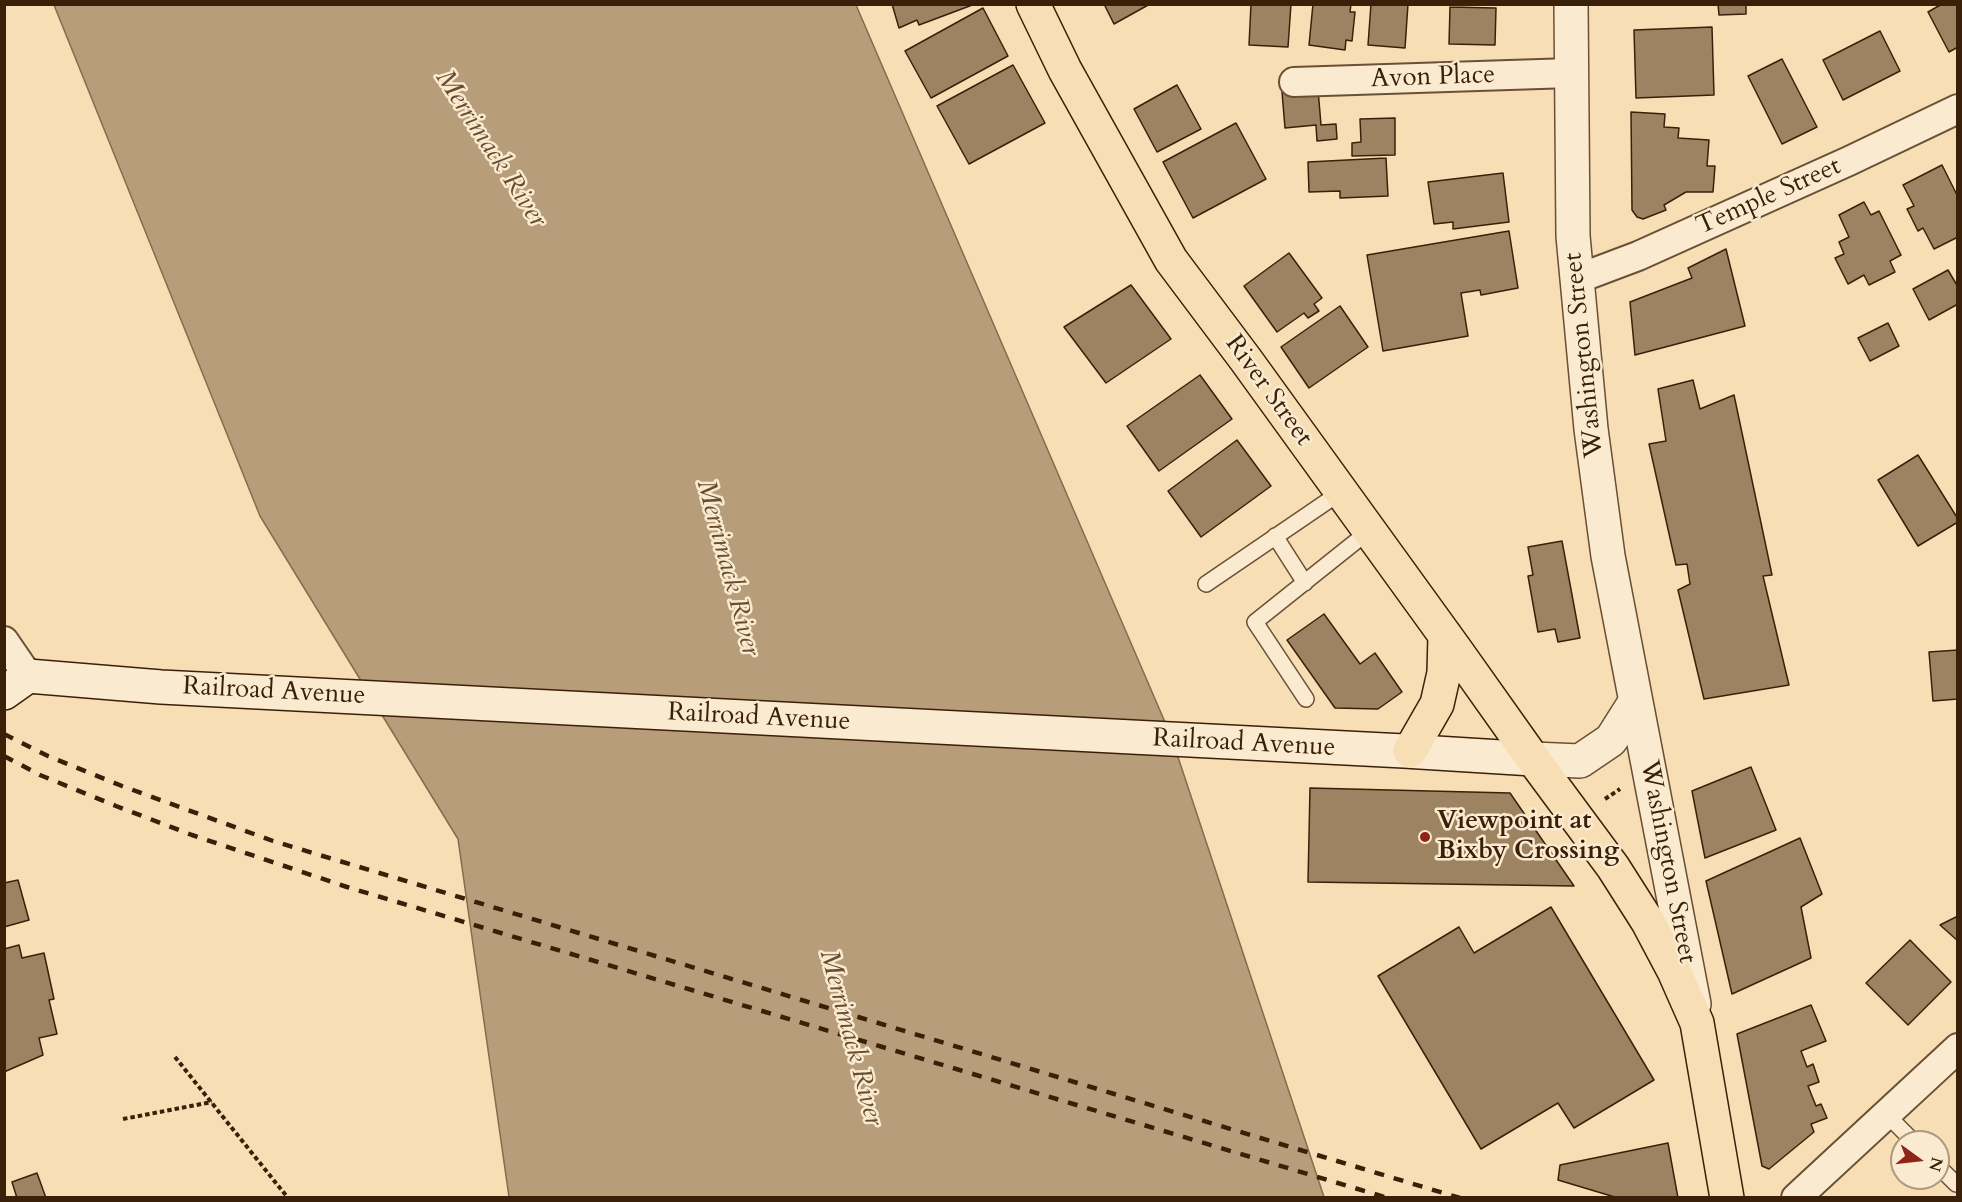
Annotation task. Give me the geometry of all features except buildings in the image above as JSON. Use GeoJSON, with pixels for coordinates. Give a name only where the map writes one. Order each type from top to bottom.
{"type":"FeatureCollection","features":[{"type":"Feature","properties":{"kind":"main road","name":"River Street"},"geometry":{"type":"LineString","coordinates":[[1033,4],[1065,70],[1171,260],[1533,759]]}},
{"type":"Feature","properties":{"kind":"main road","name":"Washington Street"},"geometry":{"type":"LineString","coordinates":[[1571,4],[1573,236],[1591,429],[1608,556],[1686,959],[1727,1197]]}},
{"type":"Feature","properties":{"kind":"main road"},"geometry":{"type":"LineString","coordinates":[[1407,751],[1437,704],[1444,673],[1445,635]]}},
{"type":"Feature","properties":{"kind":"main road","name":"Railroad Avenue"},"geometry":{"type":"LineString","coordinates":[[16,685],[64,681],[1533,759]]}},
{"type":"Feature","properties":{"kind":"main road","name":"Washington Street"},"geometry":{"type":"LineString","coordinates":[[1533,759],[1580,760],[1611,740],[1635,702]]}},
{"type":"Feature","properties":{"kind":"main road","name":"Washington Street"},"geometry":{"type":"LineString","coordinates":[[1533,759],[1613,867],[1648,922],[1674,971],[1697,1023]]}},
{"type":"Feature","properties":{"kind":"street","name":"Avon Place"},"geometry":{"type":"LineString","coordinates":[[1294,82],[1571,74]]}},
{"type":"Feature","properties":{"kind":"street","name":"Temple Street"},"geometry":{"type":"LineString","coordinates":[[1577,279],[1638,256],[1958,109]]}},
{"type":"Feature","properties":{"kind":"street","name":"Railroad Avenue"},"geometry":{"type":"LineString","coordinates":[[4,642],[16,685]]}},
{"type":"Feature","properties":{"kind":"street"},"geometry":{"type":"LineString","coordinates":[[1796,1197],[1958,1048]]}},
{"type":"Feature","properties":{"kind":"lane"},"geometry":{"type":"LineString","coordinates":[[1206,584],[1341,492]]}},
{"type":"Feature","properties":{"kind":"lane"},"geometry":{"type":"LineString","coordinates":[[1306,699],[1255,622],[1369,531]]}},
{"type":"Feature","properties":{"kind":"lane"},"geometry":{"type":"LineString","coordinates":[[1275,537],[1305,583]]}},
{"type":"Feature","properties":{"kind":"lane"},"geometry":{"type":"LineString","coordinates":[[1887,1114],[1902,1130]]}},
{"type":"Feature","properties":{"kind":"lane"},"geometry":{"type":"LineString","coordinates":[[1950,1178],[1956,1184]]}},
{"type":"Feature","properties":{"kind":"path"},"geometry":{"type":"LineString","coordinates":[[1603,788],[1610,796]]}},
{"type":"Feature","properties":{"kind":"path"},"geometry":{"type":"LineString","coordinates":[[175,1057],[288,1197]]}},
{"type":"Feature","properties":{"kind":"path"},"geometry":{"type":"LineString","coordinates":[[123,1119],[212,1102]]}},
{"type":"Feature","properties":{"kind":"water","name":"Merrimack River"},"geometry":{"type":"Polygon","coordinates":[[[54,5],[856,5],[1171,736],[1324,1197],[509,1197],[458,839],[260,516],[54,5]]]}},
{"type":"Feature","properties":{"kind":"railway"},"geometry":{"type":"LineString","coordinates":[[4,734],[48,756],[122,786],[273,841],[1460,1198]]}},
{"type":"Feature","properties":{"kind":"railway"},"geometry":{"type":"LineString","coordinates":[[4,756],[40,775],[116,806],[192,835],[347,887],[1388,1198]]}},
{"type":"Feature","properties":{"kind":"place","name":"Viewpoint at Bixby Crossing"},"geometry":{"type":"Point","coordinates":[1425,837]}}]}
